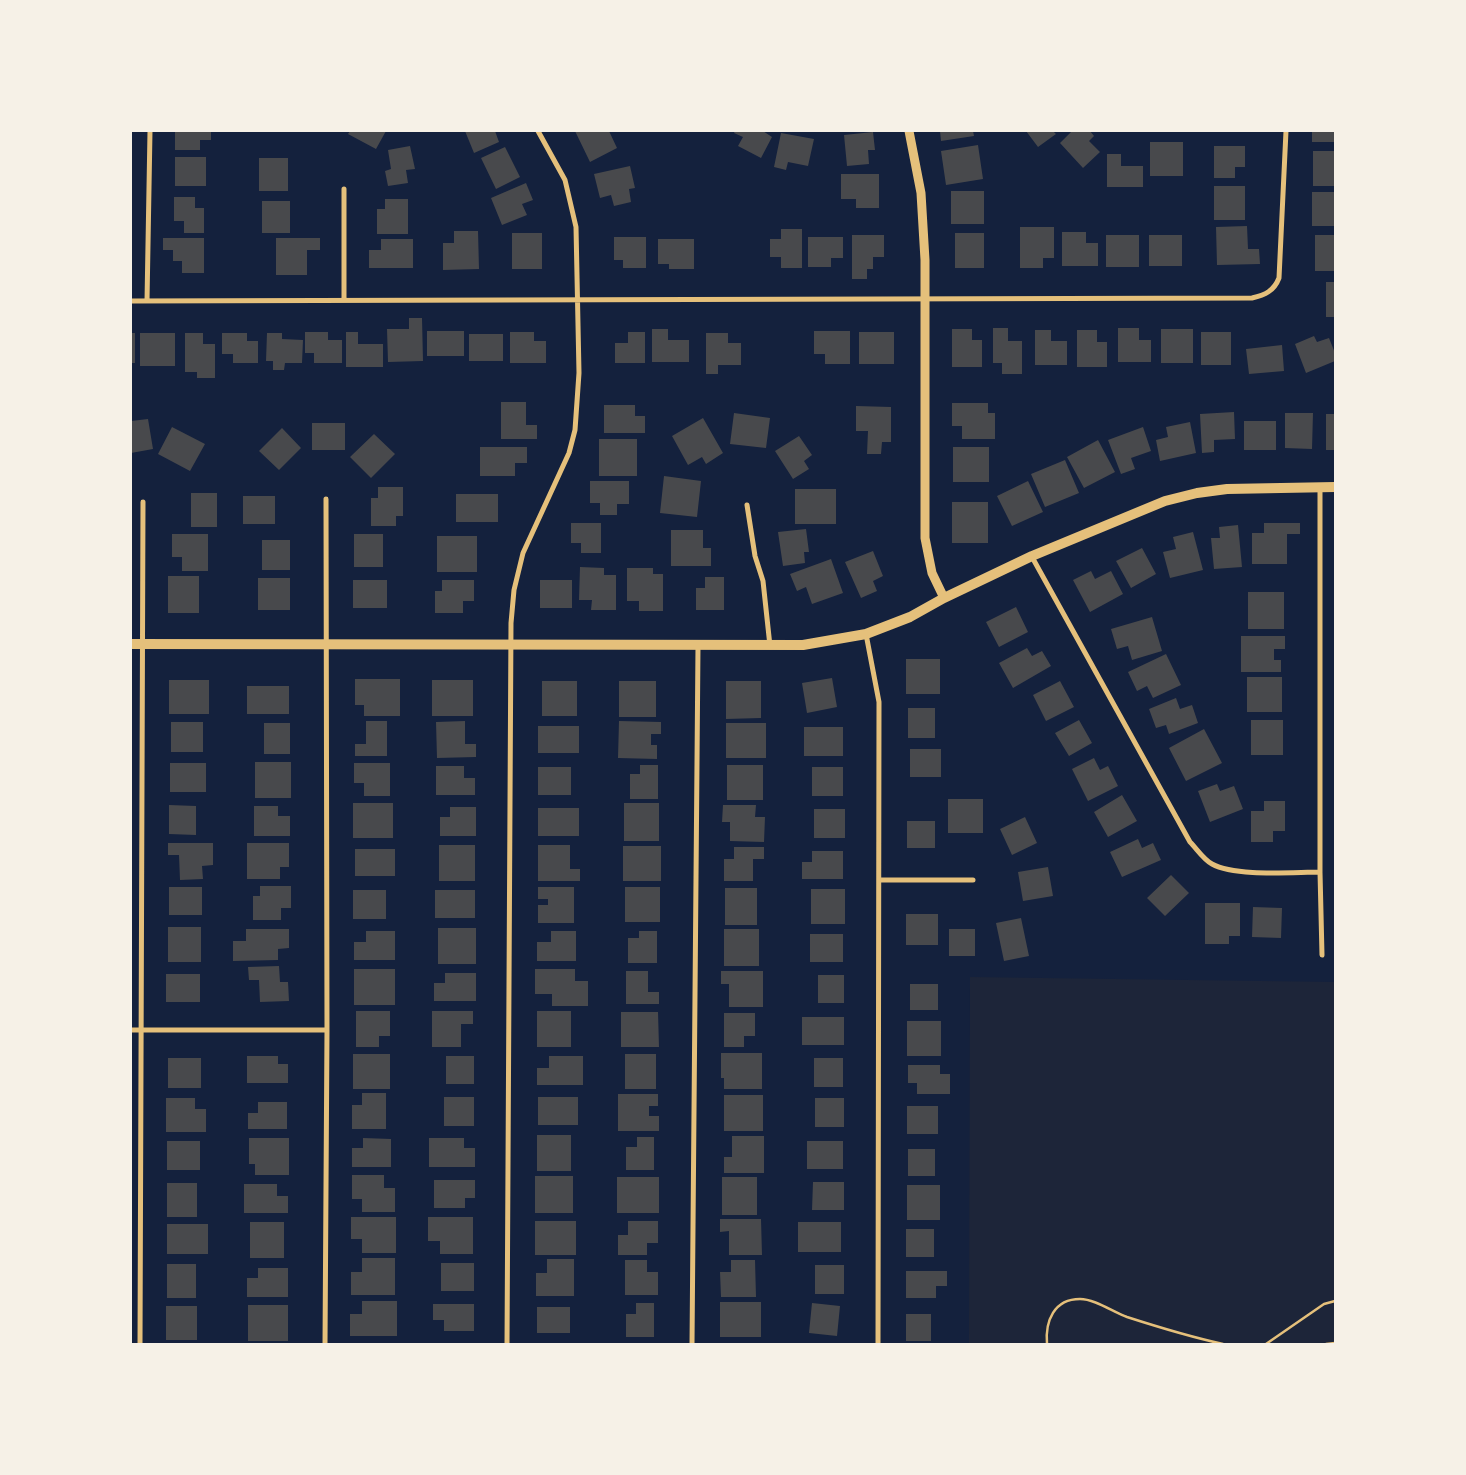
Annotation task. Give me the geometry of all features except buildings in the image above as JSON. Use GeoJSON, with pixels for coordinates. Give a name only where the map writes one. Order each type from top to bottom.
{"type":"FeatureCollection","features":[{"type":"Feature","properties":{"kind":"main road"},"geometry":{"type":"LineString","coordinates":[[131,644],[803,645],[866,634],[910,617],[944,598],[1032,556],[1166,502],[1197,492],[1227,489],[1335,487]]}},
{"type":"Feature","properties":{"kind":"street"},"geometry":{"type":"LineString","coordinates":[[147,301],[150,131]]}},
{"type":"Feature","properties":{"kind":"street"},"geometry":{"type":"LineString","coordinates":[[507,1344],[511,646],[514,590],[523,553],[560,477],[575,430],[578,373],[576,227],[565,180],[538,131]]}},
{"type":"Feature","properties":{"kind":"street"},"geometry":{"type":"LineString","coordinates":[[910,131],[921,193],[926,297],[925,538],[932,573],[944,598]]}},
{"type":"Feature","properties":{"kind":"street"},"geometry":{"type":"LineString","coordinates":[[131,301],[926,297],[1252,298],[1266,295],[1276,286],[1279,278],[1286,131]]}},
{"type":"Feature","properties":{"kind":"street"},"geometry":{"type":"LineString","coordinates":[[344,189],[344,300]]}},
{"type":"Feature","properties":{"kind":"street"},"geometry":{"type":"LineString","coordinates":[[1320,487],[1320,872],[1322,955]]}},
{"type":"Feature","properties":{"kind":"street"},"geometry":{"type":"LineString","coordinates":[[325,1344],[327,1030],[326,499]]}},
{"type":"Feature","properties":{"kind":"street"},"geometry":{"type":"LineString","coordinates":[[140,1344],[143,502]]}},
{"type":"Feature","properties":{"kind":"street"},"geometry":{"type":"LineString","coordinates":[[747,505],[755,556],[763,581],[770,646]]}},
{"type":"Feature","properties":{"kind":"street"},"geometry":{"type":"LineString","coordinates":[[1032,556],[1186,833],[1202,856],[1212,864],[1227,870],[1320,872]]}},
{"type":"Feature","properties":{"kind":"street"},"geometry":{"type":"LineString","coordinates":[[866,634],[879,702],[878,1344]]}},
{"type":"Feature","properties":{"kind":"street"},"geometry":{"type":"LineString","coordinates":[[692,1344],[698,646]]}},
{"type":"Feature","properties":{"kind":"street"},"geometry":{"type":"LineString","coordinates":[[879,880],[973,880]]}},
{"type":"Feature","properties":{"kind":"street"},"geometry":{"type":"LineString","coordinates":[[131,1030],[327,1030]]}},
{"type":"Feature","properties":{"kind":"path"},"geometry":{"type":"LineString","coordinates":[[1047,1344],[1049,1317],[1056,1306],[1069,1300],[1082,1298],[1128,1317],[1223,1344]]}},
{"type":"Feature","properties":{"kind":"path"},"geometry":{"type":"LineString","coordinates":[[1266,1344],[1324,1304],[1335,1301]]}},
{"type":"Feature","properties":{"kind":"path"},"geometry":{"type":"LineString","coordinates":[[1326,1344],[1335,1343]]}},
{"type":"Feature","properties":{"kind":"shaded area"},"geometry":{"type":"Polygon","coordinates":[[[970,977],[1335,982],[1335,1344],[969,1344],[970,977]]]}}]}
